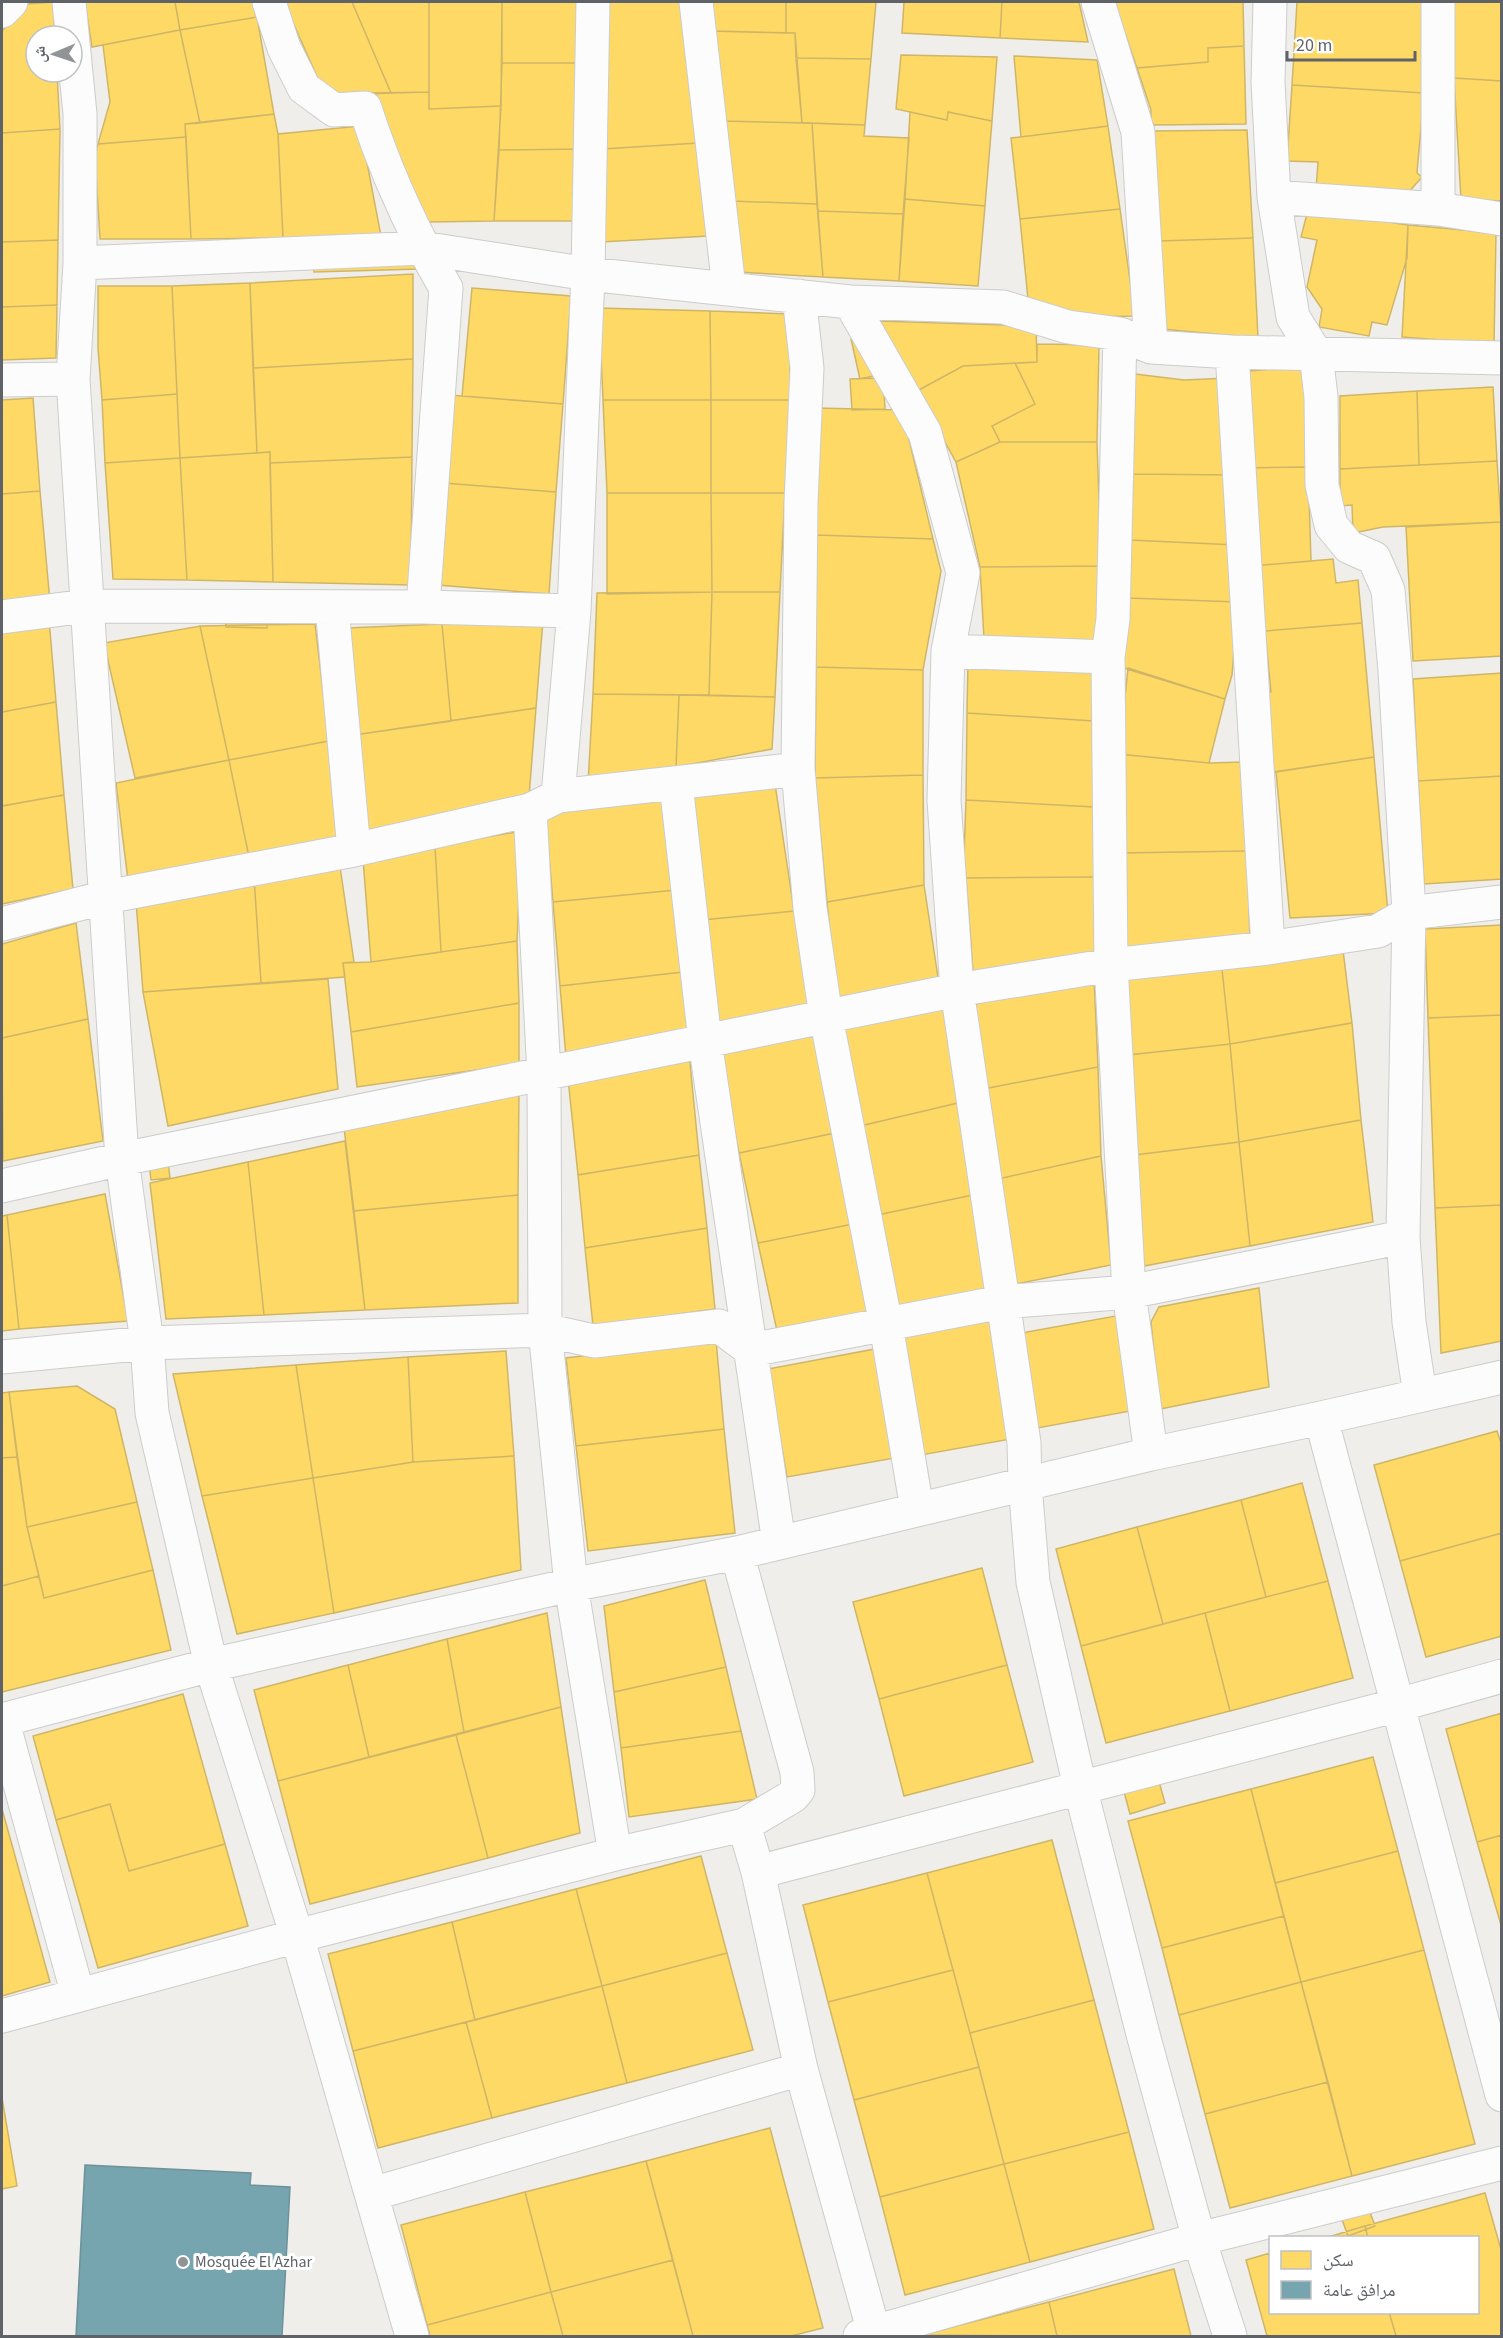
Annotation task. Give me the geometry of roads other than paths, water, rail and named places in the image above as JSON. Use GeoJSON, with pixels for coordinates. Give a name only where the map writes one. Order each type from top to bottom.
{"type":"FeatureCollection","features":[{"type":"Feature","properties":{"kind":"street"},"geometry":{"type":"LineString","coordinates":[[2,11],[11,2]]}},
{"type":"Feature","properties":{"kind":"street"},"geometry":{"type":"LineString","coordinates":[[69,2],[80,114],[80,263],[73,379],[86,606],[122,1159],[147,1343],[152,1413],[211,1665],[297,1936],[412,2337]]}},
{"type":"Feature","properties":{"kind":"street"},"geometry":{"type":"LineString","coordinates":[[270,2],[284,48],[304,88],[334,110],[365,108],[422,248],[446,288],[423,607]]}},
{"type":"Feature","properties":{"kind":"street"},"geometry":{"type":"LineString","coordinates":[[593,2],[588,274],[574,611],[544,803],[545,1330],[571,1585],[615,1854]]}},
{"type":"Feature","properties":{"kind":"street"},"geometry":{"type":"LineString","coordinates":[[696,2],[729,288]]}},
{"type":"Feature","properties":{"kind":"street"},"geometry":{"type":"LineString","coordinates":[[1098,2],[1138,132],[1151,347]]}},
{"type":"Feature","properties":{"kind":"street"},"geometry":{"type":"LineString","coordinates":[[1270,2],[1268,82],[1274,197],[1293,317],[1316,354],[1321,397],[1322,484],[1331,525],[1349,547],[1374,558],[1388,590],[1409,913],[1403,1237],[1409,1322],[1420,1395]]}},
{"type":"Feature","properties":{"kind":"street"},"geometry":{"type":"LineString","coordinates":[[1438,2],[1438,209]]}},
{"type":"Feature","properties":{"kind":"street"},"geometry":{"type":"LineString","coordinates":[[1274,197],[1438,209],[1502,219]]}},
{"type":"Feature","properties":{"kind":"street"},"geometry":{"type":"LineString","coordinates":[[80,263],[422,248],[588,274],[850,302],[1003,307],[1068,327],[1120,334],[1151,347],[1232,352],[1502,358]]}},
{"type":"Feature","properties":{"kind":"street"},"geometry":{"type":"LineString","coordinates":[[799,296],[807,368],[801,502],[798,769],[810,908],[826,1017],[886,1325],[917,1509]]}},
{"type":"Feature","properties":{"kind":"street"},"geometry":{"type":"LineString","coordinates":[[850,302],[924,433],[963,573],[948,651],[944,800],[957,990],[1024,1443],[1025,1484],[1034,1582],[1080,1787],[1144,2038],[1199,2239],[1230,2337]]}},
{"type":"Feature","properties":{"kind":"street"},"geometry":{"type":"LineString","coordinates":[[1120,334],[1113,619],[1108,657],[1111,964],[1129,1292],[1151,1454]]}},
{"type":"Feature","properties":{"kind":"street"},"geometry":{"type":"LineString","coordinates":[[1232,352],[1268,948]]}},
{"type":"Feature","properties":{"kind":"street"},"geometry":{"type":"LineString","coordinates":[[2,381],[73,379]]}},
{"type":"Feature","properties":{"kind":"street"},"geometry":{"type":"LineString","coordinates":[[2,617],[86,606],[423,607],[574,611]]}},
{"type":"Feature","properties":{"kind":"street"},"geometry":{"type":"LineString","coordinates":[[332,607],[354,850]]}},
{"type":"Feature","properties":{"kind":"street"},"geometry":{"type":"LineString","coordinates":[[948,651],[1108,657]]}},
{"type":"Feature","properties":{"kind":"street"},"geometry":{"type":"LineString","coordinates":[[2,924],[106,897],[354,850],[544,803],[798,769]]}},
{"type":"Feature","properties":{"kind":"street"},"geometry":{"type":"LineString","coordinates":[[676,784],[705,1041],[779,1543]]}},
{"type":"Feature","properties":{"kind":"street"},"geometry":{"type":"LineString","coordinates":[[2,1186],[122,1159],[957,990],[1111,964],[1268,948],[1378,931],[1409,913],[1502,903]]}},
{"type":"Feature","properties":{"kind":"street"},"geometry":{"type":"LineString","coordinates":[[2,1357],[147,1343],[545,1330],[594,1341],[719,1326],[752,1350],[1002,1302],[1129,1292],[1403,1237]]}},
{"type":"Feature","properties":{"kind":"street"},"geometry":{"type":"LineString","coordinates":[[78,1995],[2,1719],[211,1665],[571,1585],[737,1553],[1151,1454],[1502,1377]]}},
{"type":"Feature","properties":{"kind":"street"},"geometry":{"type":"LineString","coordinates":[[1322,1418],[1502,2095]]}},
{"type":"Feature","properties":{"kind":"street"},"geometry":{"type":"LineString","coordinates":[[2,2016],[297,1936],[615,1854],[744,1825],[793,1796],[798,1790],[797,1772],[737,1553]]}},
{"type":"Feature","properties":{"kind":"street"},"geometry":{"type":"LineString","coordinates":[[758,1872],[1502,1676]]}},
{"type":"Feature","properties":{"kind":"street"},"geometry":{"type":"LineString","coordinates":[[744,1825],[758,1872],[801,2069],[869,2335],[1199,2239],[1502,2163]]}},
{"type":"Feature","properties":{"kind":"street"},"geometry":{"type":"LineString","coordinates":[[372,2194],[801,2069]]}},
{"type":"Feature","properties":{"kind":"place","name":"Mosquée El Azhar"},"geometry":{"type":"Point","coordinates":[183,2262]}}]}
